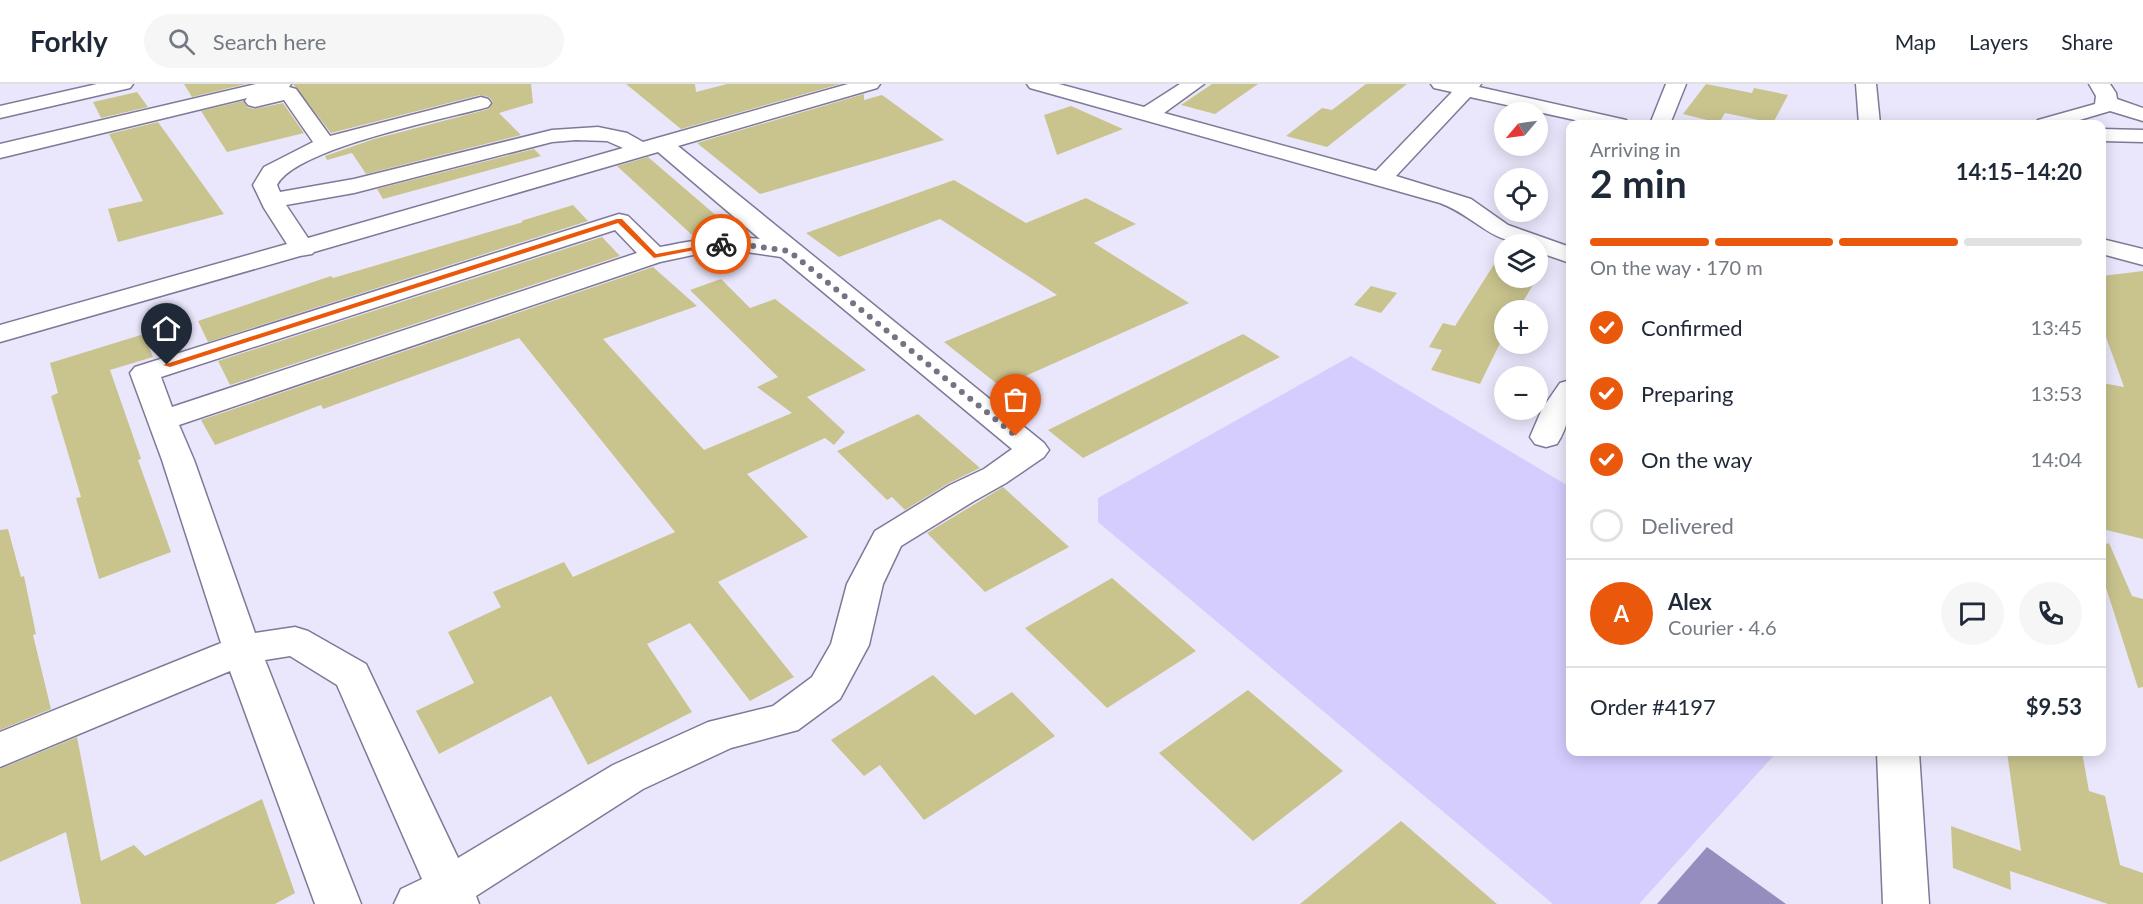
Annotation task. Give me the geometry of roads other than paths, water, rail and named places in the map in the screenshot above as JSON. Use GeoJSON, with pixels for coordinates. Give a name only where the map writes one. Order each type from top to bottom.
{"type":"FeatureCollection","features":[{"type":"Feature","properties":{"kind":"street"},"geometry":{"type":"LineString","coordinates":[[0,111],[123,84]]}},
{"type":"Feature","properties":{"kind":"street"},"geometry":{"type":"LineString","coordinates":[[0,151],[281,84]]}},
{"type":"Feature","properties":{"kind":"street"},"geometry":{"type":"LineString","coordinates":[[1038,84],[1463,204],[1499,230],[1566,254]]}},
{"type":"Feature","properties":{"kind":"street"},"geometry":{"type":"LineString","coordinates":[[1146,115],[1194,84]]}},
{"type":"Feature","properties":{"kind":"street"},"geometry":{"type":"LineString","coordinates":[[1441,84],[1469,87],[1603,120]]}},
{"type":"Feature","properties":{"kind":"street"},"geometry":{"type":"LineString","coordinates":[[1662,120],[1676,84]]}},
{"type":"Feature","properties":{"kind":"street"},"geometry":{"type":"LineString","coordinates":[[1866,84],[1870,120]]}},
{"type":"Feature","properties":{"kind":"street"},"geometry":{"type":"LineString","coordinates":[[0,314],[2,326],[8,331],[303,249],[858,85]]}},
{"type":"Feature","properties":{"kind":"street"},"geometry":{"type":"LineString","coordinates":[[1380,180],[1469,87]]}},
{"type":"Feature","properties":{"kind":"street"},"geometry":{"type":"LineString","coordinates":[[110,134],[289,93],[325,144]]}},
{"type":"Feature","properties":{"kind":"street"},"geometry":{"type":"LineString","coordinates":[[2061,120],[2093,112],[2103,93],[2143,115]]}},
{"type":"Feature","properties":{"kind":"street"},"geometry":{"type":"LineString","coordinates":[[303,249],[265,184],[272,172],[325,144],[481,103]]}},
{"type":"Feature","properties":{"kind":"street"},"geometry":{"type":"LineString","coordinates":[[0,750],[242,650],[295,640],[352,675],[441,899],[628,777],[722,734],[784,719],[826,688],[850,645],[865,584],[887,539],[962,493],[995,476],[1033,450],[789,251],[651,147],[608,134],[585,132],[552,136],[354,186],[273,200]]}},
{"type":"Feature","properties":{"kind":"street"},"geometry":{"type":"LineString","coordinates":[[2106,135],[2143,136]]}},
{"type":"Feature","properties":{"kind":"street"},"geometry":{"type":"LineString","coordinates":[[338,904],[242,650],[178,460],[145,373],[619,221],[654,256]]}},
{"type":"Feature","properties":{"kind":"street"},"geometry":{"type":"LineString","coordinates":[[162,421],[654,256],[707,245],[732,243],[789,251]]}},
{"type":"Feature","properties":{"kind":"street"},"geometry":{"type":"LineString","coordinates":[[2106,248],[2143,257]]}},
{"type":"Feature","properties":{"kind":"street"},"geometry":{"type":"LineString","coordinates":[[1546,437],[1557,409],[1566,395]]}},
{"type":"Feature","properties":{"kind":"street"},"geometry":{"type":"LineString","coordinates":[[1898,756],[1912,902]]}}]}
